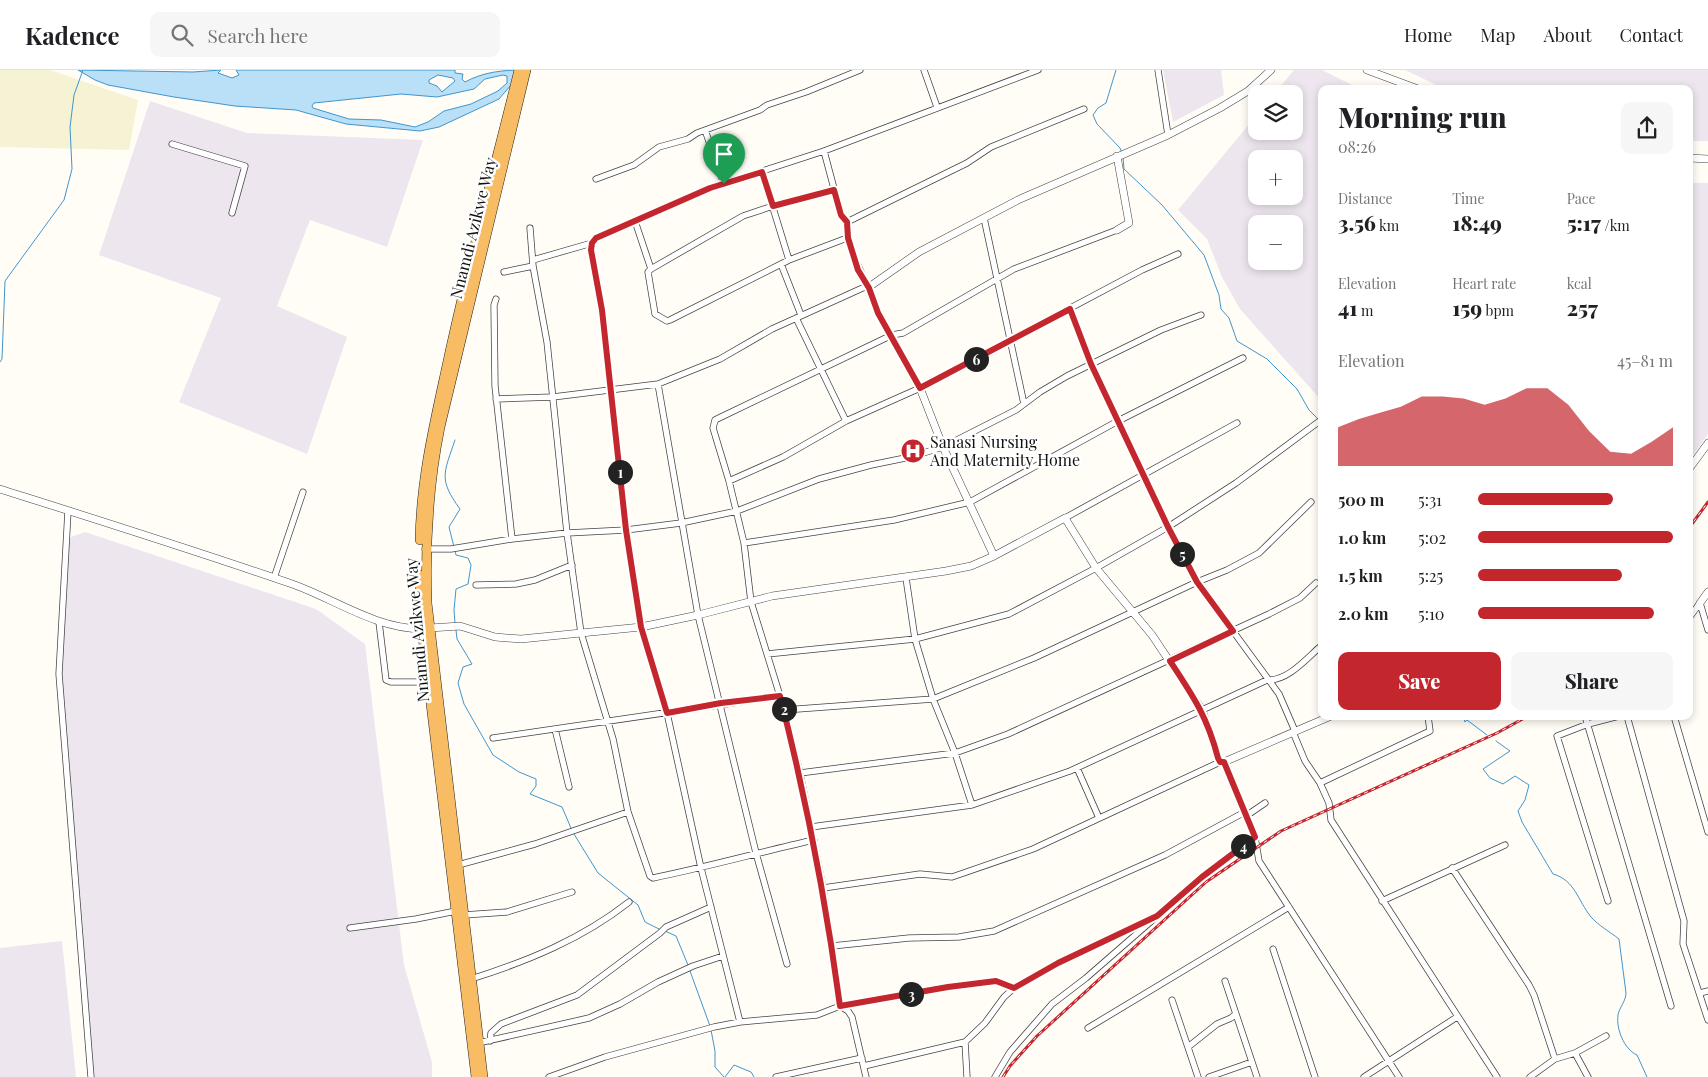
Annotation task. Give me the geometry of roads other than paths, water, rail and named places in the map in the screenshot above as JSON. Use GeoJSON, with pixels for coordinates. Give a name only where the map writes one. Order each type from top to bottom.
{"type":"FeatureCollection","features":[{"type":"Feature","properties":{"kind":"highway","name":"Nnamdi Azikwe Way"},"geometry":{"type":"LineString","coordinates":[[476,1077],[460,913],[458,865],[426,629],[425,549],[427,510],[436,449],[516,96],[518,70]]}},
{"type":"Feature","properties":{"kind":"highway","name":"Nnamdi Azikwe Way"},"geometry":{"type":"LineString","coordinates":[[483,1077],[429,682],[419,551],[425,466],[469,264],[516,96],[526,70]]}},
{"type":"Feature","properties":{"kind":"street"},"geometry":{"type":"LineString","coordinates":[[596,179],[634,166],[660,147],[688,139],[705,130],[860,70]]}},
{"type":"Feature","properties":{"kind":"street"},"geometry":{"type":"LineString","coordinates":[[924,70],[937,107]]}},
{"type":"Feature","properties":{"kind":"street"},"geometry":{"type":"LineString","coordinates":[[740,1022],[701,868],[667,713],[641,627],[626,530],[612,389],[602,310],[591,250],[592,243],[596,238],[690,196],[824,151],[1038,70]]}},
{"type":"Feature","properties":{"kind":"street"},"geometry":{"type":"LineString","coordinates":[[1158,70],[1168,135]]}},
{"type":"Feature","properties":{"kind":"street"},"geometry":{"type":"LineString","coordinates":[[496,399],[553,397],[658,384],[720,358],[772,329],[868,287],[919,252],[1020,199],[1168,135],[1227,104],[1248,90],[1271,70]]}},
{"type":"Feature","properties":{"kind":"street"},"geometry":{"type":"LineString","coordinates":[[1367,70],[1407,85]]}},
{"type":"Feature","properties":{"kind":"street"},"geometry":{"type":"LineString","coordinates":[[847,222],[967,163],[991,147],[1084,109]]}},
{"type":"Feature","properties":{"kind":"street"},"geometry":{"type":"LineString","coordinates":[[705,130],[724,184]]}},
{"type":"Feature","properties":{"kind":"street"},"geometry":{"type":"LineString","coordinates":[[172,144],[245,166],[232,213]]}},
{"type":"Feature","properties":{"kind":"street"},"geometry":{"type":"LineString","coordinates":[[824,151],[841,215],[847,222],[848,238],[858,270],[868,287],[878,313],[920,388],[943,448],[994,556]]}},
{"type":"Feature","properties":{"kind":"street"},"geometry":{"type":"LineString","coordinates":[[840,1006],[814,840],[800,773],[780,696],[751,602],[744,543],[729,481],[713,428],[715,420],[892,335],[903,333],[1014,268],[1117,230],[1129,223],[1117,156]]}},
{"type":"Feature","properties":{"kind":"street"},"geometry":{"type":"LineString","coordinates":[[1693,158],[1708,159]]}},
{"type":"Feature","properties":{"kind":"street"},"geometry":{"type":"LineString","coordinates":[[762,172],[790,260]]}},
{"type":"Feature","properties":{"kind":"street"},"geometry":{"type":"LineString","coordinates":[[834,190],[743,216],[651,269],[648,272],[655,314],[667,321],[781,264],[848,238]]}},
{"type":"Feature","properties":{"kind":"street"},"geometry":{"type":"LineString","coordinates":[[984,218],[1024,404]]}},
{"type":"Feature","properties":{"kind":"street"},"geometry":{"type":"LineString","coordinates":[[635,221],[651,269]]}},
{"type":"Feature","properties":{"kind":"street"},"geometry":{"type":"LineString","coordinates":[[530,228],[533,263],[547,342],[567,533],[581,633],[613,739],[628,812],[650,876],[653,878],[701,868],[814,840]]}},
{"type":"Feature","properties":{"kind":"street"},"geometry":{"type":"LineString","coordinates":[[504,272],[592,243]]}},
{"type":"Feature","properties":{"kind":"street"},"geometry":{"type":"LineString","coordinates":[[729,481],[783,457],[846,421],[920,388],[1142,270],[1178,254]]}},
{"type":"Feature","properties":{"kind":"street"},"geometry":{"type":"LineString","coordinates":[[781,264],[799,317],[846,421]]}},
{"type":"Feature","properties":{"kind":"street"},"geometry":{"type":"LineString","coordinates":[[496,299],[494,305],[496,399],[512,539]]}},
{"type":"Feature","properties":{"kind":"street"},"geometry":{"type":"LineString","coordinates":[[1070,309],[1091,364],[1168,527],[1197,582],[1279,694],[1305,761],[1320,783],[1329,803],[1331,820],[1497,1077]]}},
{"type":"Feature","properties":{"kind":"street"},"geometry":{"type":"LineString","coordinates":[[425,549],[450,549],[512,539],[567,533],[626,530],[681,523],[737,511],[819,479],[943,448],[1016,410],[1046,388],[1091,364],[1161,330],[1201,314]]}},
{"type":"Feature","properties":{"kind":"street"},"geometry":{"type":"LineString","coordinates":[[744,543],[894,520],[970,502],[1118,422],[1243,358]]}},
{"type":"Feature","properties":{"kind":"street"},"geometry":{"type":"LineString","coordinates":[[658,384],[698,615],[721,703],[756,853],[787,964]]}},
{"type":"Feature","properties":{"kind":"street"},"geometry":{"type":"LineString","coordinates":[[767,654],[915,639],[1009,614],[1168,527],[1236,483],[1318,421]]}},
{"type":"Feature","properties":{"kind":"street"},"geometry":{"type":"LineString","coordinates":[[0,489],[298,586],[379,622],[408,629],[456,626],[495,637],[512,638],[641,627],[772,596],[906,578],[971,566],[994,556],[1065,518],[1237,423]]}},
{"type":"Feature","properties":{"kind":"street"},"geometry":{"type":"LineString","coordinates":[[1693,463],[1708,443]]}},
{"type":"Feature","properties":{"kind":"street"},"geometry":{"type":"LineString","coordinates":[[274,578],[303,492]]}},
{"type":"Feature","properties":{"kind":"street"},"geometry":{"type":"LineString","coordinates":[[784,710],[933,699],[1034,658],[1197,582],[1228,570],[1259,553],[1311,502]]}},
{"type":"Feature","properties":{"kind":"street"},"geometry":{"type":"LineString","coordinates":[[68,511],[59,674],[91,1077]]}},
{"type":"Feature","properties":{"kind":"street"},"geometry":{"type":"LineString","coordinates":[[1065,518],[1096,568],[1170,661],[1202,710],[1222,762],[1255,837],[1259,861],[1399,1077]]}},
{"type":"Feature","properties":{"kind":"street"},"geometry":{"type":"LineString","coordinates":[[476,585],[516,584],[535,580],[572,565]]}},
{"type":"Feature","properties":{"kind":"street"},"geometry":{"type":"LineString","coordinates":[[906,578],[915,639],[933,699],[955,753],[972,806]]}},
{"type":"Feature","properties":{"kind":"street"},"geometry":{"type":"LineString","coordinates":[[800,773],[955,753],[1008,734],[1233,631],[1300,598],[1316,583]]}},
{"type":"Feature","properties":{"kind":"street"},"geometry":{"type":"LineString","coordinates":[[1693,613],[1708,592]]}},
{"type":"Feature","properties":{"kind":"street"},"geometry":{"type":"LineString","coordinates":[[1700,603],[1708,630]]}},
{"type":"Feature","properties":{"kind":"street"},"geometry":{"type":"LineString","coordinates":[[379,622],[386,680],[390,682],[429,682]]}},
{"type":"Feature","properties":{"kind":"street"},"geometry":{"type":"LineString","coordinates":[[811,827],[972,806],[1077,768],[1267,680],[1276,680],[1285,676],[1318,648]]}},
{"type":"Feature","properties":{"kind":"street"},"geometry":{"type":"LineString","coordinates":[[493,738],[667,713],[721,703],[780,696]]}},
{"type":"Feature","properties":{"kind":"street"},"geometry":{"type":"LineString","coordinates":[[822,888],[920,874],[952,878],[1033,849],[1222,762],[1321,720]]}},
{"type":"Feature","properties":{"kind":"street"},"geometry":{"type":"LineString","coordinates":[[1320,783],[1430,732],[1428,720]]}},
{"type":"Feature","properties":{"kind":"street"},"geometry":{"type":"LineString","coordinates":[[1586,720],[1671,1006]]}},
{"type":"Feature","properties":{"kind":"street"},"geometry":{"type":"LineString","coordinates":[[1603,720],[1557,736],[1608,901]]}},
{"type":"Feature","properties":{"kind":"street"},"geometry":{"type":"LineString","coordinates":[[1628,720],[1684,922],[1683,944],[1708,1020]]}},
{"type":"Feature","properties":{"kind":"street"},"geometry":{"type":"LineString","coordinates":[[1675,720],[1708,832]]}},
{"type":"Feature","properties":{"kind":"street"},"geometry":{"type":"LineString","coordinates":[[555,729],[569,787]]}},
{"type":"Feature","properties":{"kind":"street"},"geometry":{"type":"LineString","coordinates":[[1077,768],[1099,818]]}},
{"type":"Feature","properties":{"kind":"street"},"geometry":{"type":"LineString","coordinates":[[832,946],[909,938],[959,937],[994,932],[1165,855],[1244,812],[1266,803]]}},
{"type":"Feature","properties":{"kind":"street"},"geometry":{"type":"LineString","coordinates":[[458,865],[570,833],[628,812]]}},
{"type":"Feature","properties":{"kind":"street"},"geometry":{"type":"LineString","coordinates":[[995,1077],[1010,1052],[1052,1004],[1086,978],[1157,916],[1255,837]]}},
{"type":"Feature","properties":{"kind":"street"},"geometry":{"type":"LineString","coordinates":[[1382,900],[1505,845]]}},
{"type":"Feature","properties":{"kind":"street"},"geometry":{"type":"LineString","coordinates":[[1452,868],[1529,985],[1555,1059]]}},
{"type":"Feature","properties":{"kind":"street"},"geometry":{"type":"LineString","coordinates":[[350,928],[460,913],[507,912],[572,892]]}},
{"type":"Feature","properties":{"kind":"street"},"geometry":{"type":"LineString","coordinates":[[471,979],[513,966],[586,933],[629,902]]}},
{"type":"Feature","properties":{"kind":"street"},"geometry":{"type":"LineString","coordinates":[[490,1040],[491,1033],[501,1024],[560,1004],[577,995],[666,927],[711,907]]}},
{"type":"Feature","properties":{"kind":"street"},"geometry":{"type":"LineString","coordinates":[[1088,1028],[1289,907]]}},
{"type":"Feature","properties":{"kind":"street"},"geometry":{"type":"LineString","coordinates":[[864,1066],[965,1042],[985,1023],[1014,988],[1058,963],[1157,916]]}},
{"type":"Feature","properties":{"kind":"street"},"geometry":{"type":"LineString","coordinates":[[1273,949],[1315,1077]]}},
{"type":"Feature","properties":{"kind":"street"},"geometry":{"type":"LineString","coordinates":[[478,1043],[589,1018],[692,966],[723,956]]}},
{"type":"Feature","properties":{"kind":"street"},"geometry":{"type":"LineString","coordinates":[[549,1077],[605,1057],[706,1029],[740,1022],[816,1015],[836,1010],[840,1006],[948,987],[996,981],[1014,988]]}},
{"type":"Feature","properties":{"kind":"street"},"geometry":{"type":"LineString","coordinates":[[1225,981],[1257,1077]]}},
{"type":"Feature","properties":{"kind":"street"},"geometry":{"type":"LineString","coordinates":[[1700,994],[1708,991]]}},
{"type":"Feature","properties":{"kind":"street"},"geometry":{"type":"LineString","coordinates":[[1172,1000],[1198,1077]]}},
{"type":"Feature","properties":{"kind":"street"},"geometry":{"type":"LineString","coordinates":[[840,1006],[848,1010],[852,1017],[866,1077]]}},
{"type":"Feature","properties":{"kind":"street"},"geometry":{"type":"LineString","coordinates":[[1188,1047],[1217,1024],[1236,1014]]}},
{"type":"Feature","properties":{"kind":"street"},"geometry":{"type":"LineString","coordinates":[[1364,1077],[1457,1017]]}},
{"type":"Feature","properties":{"kind":"street"},"geometry":{"type":"LineString","coordinates":[[1530,1077],[1555,1059],[1575,1053],[1606,1036]]}},
{"type":"Feature","properties":{"kind":"street"},"geometry":{"type":"LineString","coordinates":[[965,1042],[967,1077]]}},
{"type":"Feature","properties":{"kind":"street"},"geometry":{"type":"LineString","coordinates":[[1575,1053],[1588,1077]]}},
{"type":"Feature","properties":{"kind":"street"},"geometry":{"type":"LineString","coordinates":[[776,1077],[862,1058]]}},
{"type":"Feature","properties":{"kind":"street"},"geometry":{"type":"LineString","coordinates":[[1209,1077],[1252,1062]]}},
{"type":"Feature","properties":{"kind":"water"},"geometry":{"type":"Polygon","coordinates":[[[78,70],[193,72],[221,70],[218,73],[232,78],[239,75],[236,70],[455,70],[455,73],[463,74],[462,79],[465,82],[493,72],[524,70],[499,99],[439,127],[420,131],[346,124],[296,110],[235,106],[174,97],[108,85],[78,70]],[[438,75],[429,80],[429,83],[437,86],[442,92],[455,81],[453,78],[438,75]],[[503,75],[485,79],[474,89],[437,97],[401,94],[314,103],[312,106],[313,108],[349,119],[381,120],[415,127],[428,122],[444,111],[471,104],[498,91],[507,83],[507,76],[503,75]]]}},
{"type":"Feature","properties":{"kind":"waterway"},"geometry":{"type":"LineString","coordinates":[[0,362],[2,359],[5,281],[64,200],[72,169],[70,127],[74,95],[83,70]]}},
{"type":"Feature","properties":{"kind":"waterway"},"geometry":{"type":"LineString","coordinates":[[1116,70],[1106,103],[1098,108],[1093,115],[1097,124],[1120,148],[1122,153]]}},
{"type":"Feature","properties":{"kind":"waterway"},"geometry":{"type":"LineString","coordinates":[[1123,157],[1124,169],[1162,205],[1204,255],[1219,295],[1221,309],[1229,318],[1237,341],[1267,359],[1297,389],[1309,410],[1318,419]]}},
{"type":"Feature","properties":{"kind":"waterway"},"geometry":{"type":"LineString","coordinates":[[454,547],[449,527],[460,509],[448,490],[445,476],[455,440]]}},
{"type":"Feature","properties":{"kind":"waterway"},"geometry":{"type":"LineString","coordinates":[[455,551],[456,555],[468,558],[471,565],[468,584],[456,589],[455,623]]}},
{"type":"Feature","properties":{"kind":"waterway"},"geometry":{"type":"LineString","coordinates":[[456,630],[457,639],[472,664],[463,667],[458,683],[464,704],[493,755],[519,772],[536,779],[536,786],[530,794],[562,807],[571,828]]}},
{"type":"Feature","properties":{"kind":"waterway"},"geometry":{"type":"LineString","coordinates":[[1464,720],[1465,722],[1467,720]]}},
{"type":"Feature","properties":{"kind":"waterway"},"geometry":{"type":"LineString","coordinates":[[1467,720],[1487,735]]}},
{"type":"Feature","properties":{"kind":"waterway"},"geometry":{"type":"LineString","coordinates":[[1496,741],[1510,751],[1483,769],[1490,778],[1503,784],[1515,776],[1529,785],[1525,800],[1518,811],[1522,822],[1553,874],[1566,881],[1591,917],[1619,939],[1626,993],[1618,1015],[1618,1026],[1622,1038],[1628,1048],[1637,1055],[1647,1077]]}},
{"type":"Feature","properties":{"kind":"waterway"},"geometry":{"type":"LineString","coordinates":[[574,834],[598,873],[638,905],[645,922],[661,930]]}},
{"type":"Feature","properties":{"kind":"waterway"},"geometry":{"type":"LineString","coordinates":[[665,931],[676,936],[688,965]]}},
{"type":"Feature","properties":{"kind":"waterway"},"geometry":{"type":"LineString","coordinates":[[690,971],[710,1026]]}},
{"type":"Feature","properties":{"kind":"waterway"},"geometry":{"type":"LineString","coordinates":[[711,1030],[715,1051],[715,1067],[724,1077]]}},
{"type":"Feature","properties":{"kind":"waterway"},"geometry":{"type":"LineString","coordinates":[[725,1077],[734,1065],[751,1072],[754,1077]]}},
{"type":"Feature","properties":{"kind":"railway"},"geometry":{"type":"LineString","coordinates":[[1693,523],[1708,502]]}},
{"type":"Feature","properties":{"kind":"railway"},"geometry":{"type":"LineString","coordinates":[[1003,1077],[1010,1066],[1037,1036],[1206,882],[1281,831],[1497,733],[1521,720]]}},
{"type":"Feature","properties":{"kind":"place","name":"Sanasi Nursing And Maternity Home"},"geometry":{"type":"Point","coordinates":[913,451]}}]}
